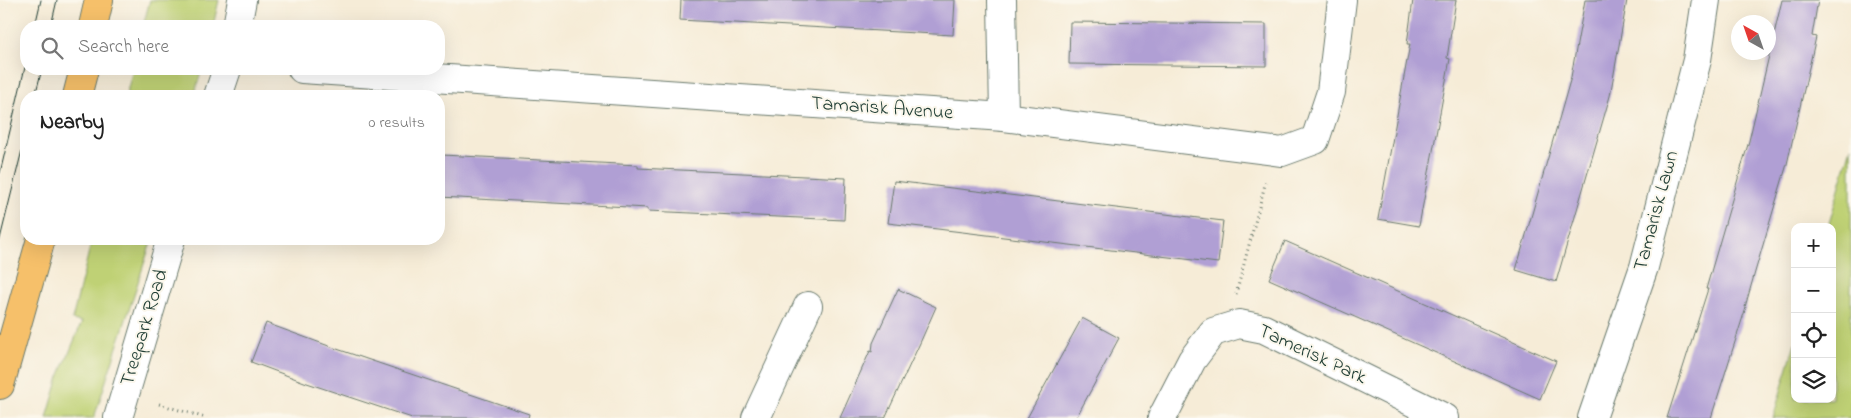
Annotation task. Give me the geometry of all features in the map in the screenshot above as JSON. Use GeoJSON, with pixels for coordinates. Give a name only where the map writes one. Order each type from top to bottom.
{"type":"FeatureCollection","features":[{"type":"Feature","properties":{"kind":"main road"},"geometry":{"type":"LineString","coordinates":[[94,20],[99,0]]}},
{"type":"Feature","properties":{"kind":"main road"},"geometry":{"type":"LineString","coordinates":[[79,90],[82,75]]}},
{"type":"Feature","properties":{"kind":"main road"},"geometry":{"type":"LineString","coordinates":[[0,385],[39,245]]}},
{"type":"Feature","properties":{"kind":"street"},"geometry":{"type":"LineString","coordinates":[[237,20],[242,0]]}},
{"type":"Feature","properties":{"kind":"street"},"geometry":{"type":"LineString","coordinates":[[1002,0],[1004,117]]}},
{"type":"Feature","properties":{"kind":"street","name":"Tamarisk Avenue"},"geometry":{"type":"LineString","coordinates":[[390,75],[1004,117],[1282,152],[1315,140],[1330,92],[1342,0]]}},
{"type":"Feature","properties":{"kind":"street","name":"Tamarisk Lawn"},"geometry":{"type":"LineString","coordinates":[[1592,418],[1644,266],[1697,60],[1706,0]]}},
{"type":"Feature","properties":{"kind":"street"},"geometry":{"type":"LineString","coordinates":[[220,90],[225,75]]}},
{"type":"Feature","properties":{"kind":"street","name":"Treepark Road"},"geometry":{"type":"LineString","coordinates":[[118,418],[170,245]]}},
{"type":"Feature","properties":{"kind":"street"},"geometry":{"type":"LineString","coordinates":[[756,418],[808,306]]}},
{"type":"Feature","properties":{"kind":"street","name":"Tamerisk Park"},"geometry":{"type":"LineString","coordinates":[[1162,418],[1192,360],[1213,332],[1238,324],[1264,329],[1445,418]]}},
{"type":"Feature","properties":{"kind":"path"},"geometry":{"type":"LineString","coordinates":[[1236,297],[1266,181]]}},
{"type":"Feature","properties":{"kind":"path"},"geometry":{"type":"LineString","coordinates":[[159,404],[206,418]]}},
{"type":"Feature","properties":{"kind":"green space"},"geometry":{"type":"Polygon","coordinates":[[[150,0],[219,0],[214,20],[145,20],[150,0]]]}},
{"type":"Feature","properties":{"kind":"green space"},"geometry":{"type":"Polygon","coordinates":[[[131,75],[200,75],[196,90],[128,90],[131,75]]]}},
{"type":"Feature","properties":{"kind":"green space"},"geometry":{"type":"Polygon","coordinates":[[[1851,147],[1851,418],[1773,418],[1791,357],[1791,403],[1836,403],[1836,223],[1829,223],[1851,147]]]}},
{"type":"Feature","properties":{"kind":"green space"},"geometry":{"type":"Polygon","coordinates":[[[91,245],[150,245],[94,418],[47,418],[59,377],[82,322],[72,320],[91,245]]]}},
{"type":"Feature","properties":{"kind":"building"},"geometry":{"type":"Polygon","coordinates":[[[681,0],[955,0],[953,35],[680,20],[681,0]]]}},
{"type":"Feature","properties":{"kind":"building"},"geometry":{"type":"Polygon","coordinates":[[[1413,0],[1456,0],[1447,58],[1450,59],[1419,226],[1378,219],[1410,44],[1407,44],[1413,0]]]}},
{"type":"Feature","properties":{"kind":"building"},"geometry":{"type":"Polygon","coordinates":[[[1585,0],[1627,0],[1610,96],[1556,282],[1516,270],[1571,77],[1585,0]]]}},
{"type":"Feature","properties":{"kind":"building"},"geometry":{"type":"Polygon","coordinates":[[[1782,0],[1818,0],[1812,36],[1816,37],[1787,164],[1746,307],[1711,418],[1667,418],[1708,289],[1706,289],[1749,141],[1768,60],[1776,60],[1776,26],[1782,0]]]}},
{"type":"Feature","properties":{"kind":"building"},"geometry":{"type":"Polygon","coordinates":[[[1070,22],[1266,24],[1266,66],[1069,64],[1070,22]]]}},
{"type":"Feature","properties":{"kind":"building"},"geometry":{"type":"Polygon","coordinates":[[[445,155],[638,165],[638,168],[846,178],[844,220],[648,211],[648,208],[445,197],[445,155]]]}},
{"type":"Feature","properties":{"kind":"building"},"geometry":{"type":"Polygon","coordinates":[[[894,181],[1223,221],[1218,263],[888,223],[894,181]]]}},
{"type":"Feature","properties":{"kind":"building"},"geometry":{"type":"Polygon","coordinates":[[[1285,241],[1556,361],[1540,399],[1269,279],[1285,241]]]}},
{"type":"Feature","properties":{"kind":"building"},"geometry":{"type":"Polygon","coordinates":[[[898,289],[936,307],[920,343],[885,418],[840,418],[870,351],[872,352],[873,343],[898,289]]]}},
{"type":"Feature","properties":{"kind":"building"},"geometry":{"type":"Polygon","coordinates":[[[1082,318],[1119,338],[1076,418],[1027,418],[1082,318]]]}},
{"type":"Feature","properties":{"kind":"building"},"geometry":{"type":"Polygon","coordinates":[[[266,323],[529,414],[528,418],[412,418],[307,383],[251,362],[266,323]]]}},
{"type":"Feature","properties":{"kind":"tram line"},"geometry":{"type":"LineString","coordinates":[[36,20],[41,0]]}},
{"type":"Feature","properties":{"kind":"tram line"},"geometry":{"type":"LineString","coordinates":[[52,20],[57,0]]}},
{"type":"Feature","properties":{"kind":"tram line"},"geometry":{"type":"LineString","coordinates":[[0,173],[23,75]]}},
{"type":"Feature","properties":{"kind":"tram line"},"geometry":{"type":"LineString","coordinates":[[37,90],[40,75]]}},
{"type":"Feature","properties":{"kind":"tram line"},"geometry":{"type":"LineString","coordinates":[[0,239],[20,158]]}}]}
